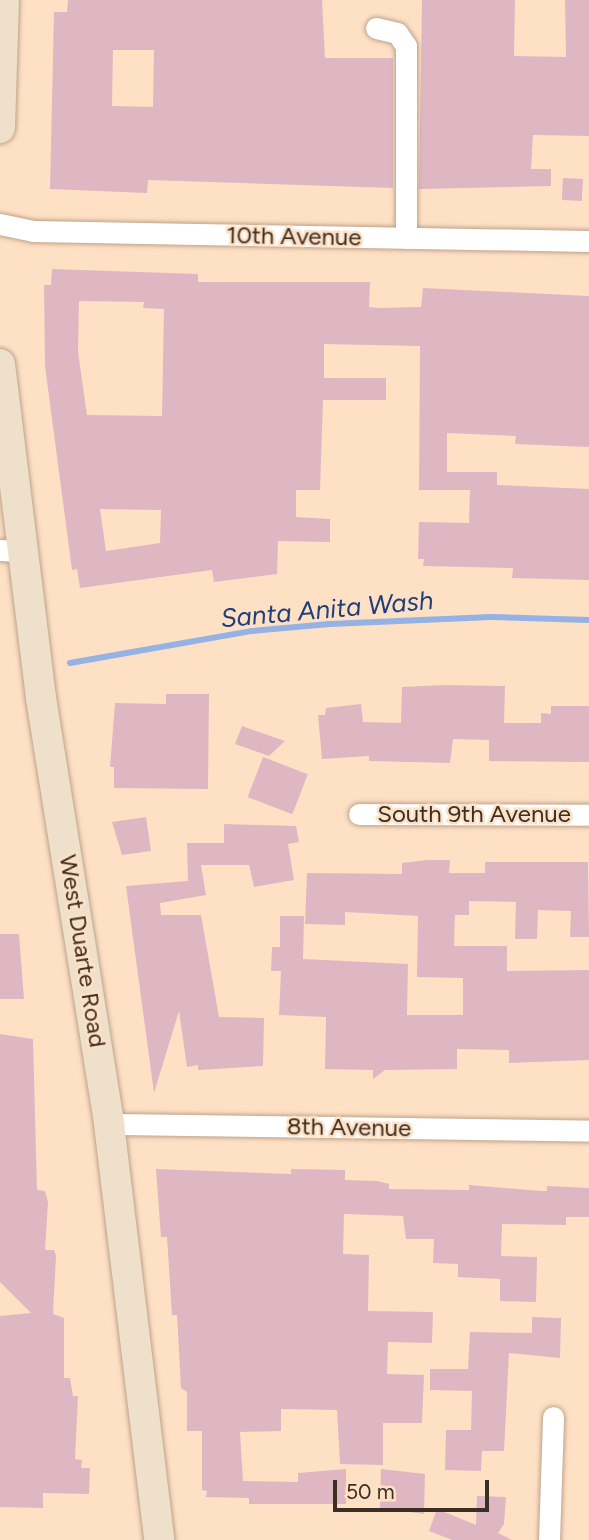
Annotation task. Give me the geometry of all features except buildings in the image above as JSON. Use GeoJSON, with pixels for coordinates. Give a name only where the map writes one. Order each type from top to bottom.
{"type":"FeatureCollection","features":[{"type":"Feature","properties":{"kind":"main road"},"geometry":{"type":"LineString","coordinates":[[0,128],[4,0]]}},
{"type":"Feature","properties":{"kind":"main road","name":"West Duarte Road"},"geometry":{"type":"LineString","coordinates":[[0,363],[11,551],[35,650],[109,1124],[159,1540]]}},
{"type":"Feature","properties":{"kind":"street"},"geometry":{"type":"LineString","coordinates":[[376,28],[397,33],[406,46],[406,237]]}},
{"type":"Feature","properties":{"kind":"street","name":"10th Avenue"},"geometry":{"type":"LineString","coordinates":[[0,224],[33,231],[589,241]]}},
{"type":"Feature","properties":{"kind":"street","name":"South 9th Avenue"},"geometry":{"type":"LineString","coordinates":[[359,814],[589,815]]}},
{"type":"Feature","properties":{"kind":"street","name":"8th Avenue"},"geometry":{"type":"LineString","coordinates":[[109,1124],[589,1131]]}},
{"type":"Feature","properties":{"kind":"street"},"geometry":{"type":"LineString","coordinates":[[549,1540],[553,1417]]}},
{"type":"Feature","properties":{"kind":"waterway","name":"Santa Anita Wash"},"geometry":{"type":"LineString","coordinates":[[70,663],[252,631],[330,624],[491,617],[589,620]]}}]}
